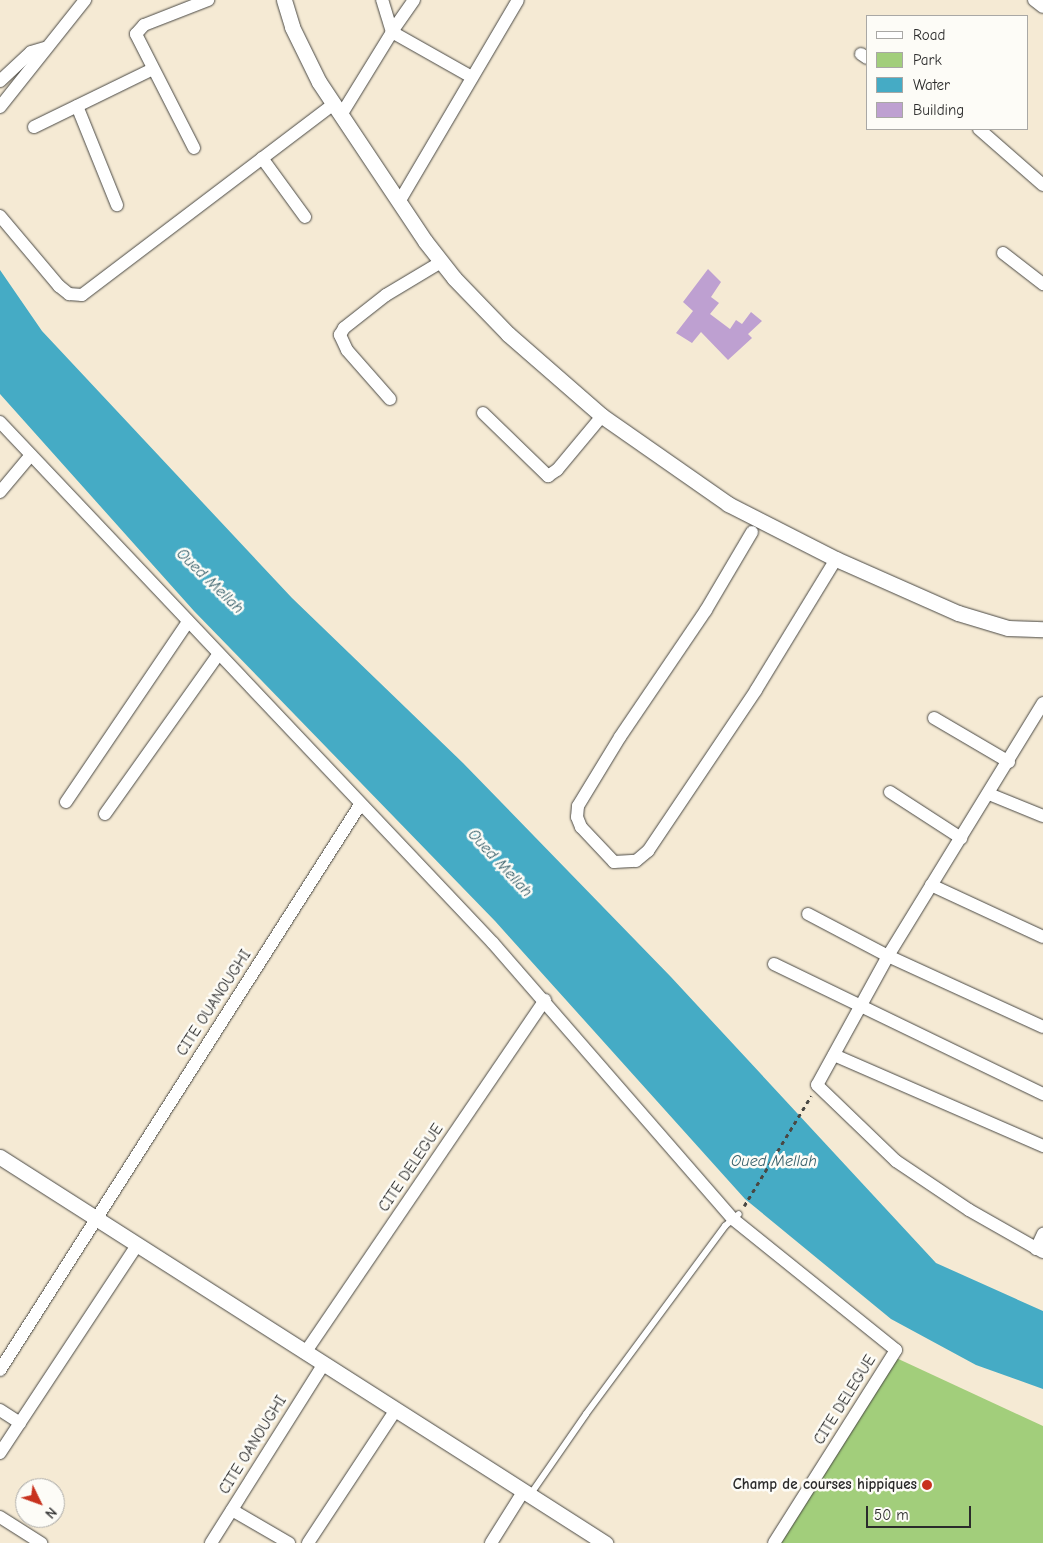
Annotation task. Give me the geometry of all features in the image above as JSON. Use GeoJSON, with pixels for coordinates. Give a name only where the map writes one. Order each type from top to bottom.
{"type":"FeatureCollection","features":[{"type":"Feature","properties":{"kind":"street"},"geometry":{"type":"LineString","coordinates":[[0,107],[32,70],[45,48],[85,0]]}},
{"type":"Feature","properties":{"kind":"street"},"geometry":{"type":"LineString","coordinates":[[194,148],[138,38],[138,30],[208,0]]}},
{"type":"Feature","properties":{"kind":"street"},"geometry":{"type":"LineString","coordinates":[[284,0],[302,50],[338,110],[441,262],[508,334],[602,416],[728,504],[836,558],[958,613],[1008,628],[1043,629]]}},
{"type":"Feature","properties":{"kind":"street"},"geometry":{"type":"LineString","coordinates":[[382,0],[392,32],[472,77]]}},
{"type":"Feature","properties":{"kind":"street"},"geometry":{"type":"LineString","coordinates":[[0,216],[58,286],[69,294],[82,294],[262,158],[338,110],[414,0]]}},
{"type":"Feature","properties":{"kind":"street"},"geometry":{"type":"LineString","coordinates":[[399,202],[518,0]]}},
{"type":"Feature","properties":{"kind":"street"},"geometry":{"type":"LineString","coordinates":[[1034,0],[1043,7]]}},
{"type":"Feature","properties":{"kind":"street"},"geometry":{"type":"LineString","coordinates":[[0,82],[31,52],[45,48]]}},
{"type":"Feature","properties":{"kind":"street"},"geometry":{"type":"LineString","coordinates":[[34,127],[154,69]]}},
{"type":"Feature","properties":{"kind":"street"},"geometry":{"type":"LineString","coordinates":[[77,106],[117,204]]}},
{"type":"Feature","properties":{"kind":"street"},"geometry":{"type":"LineString","coordinates":[[980,130],[1043,185]]}},
{"type":"Feature","properties":{"kind":"street"},"geometry":{"type":"LineString","coordinates":[[262,158],[305,218]]}},
{"type":"Feature","properties":{"kind":"street"},"geometry":{"type":"LineString","coordinates":[[1003,253],[1043,284]]}},
{"type":"Feature","properties":{"kind":"street"},"geometry":{"type":"LineString","coordinates":[[390,399],[347,350],[340,335],[344,328],[386,294],[441,262]]}},
{"type":"Feature","properties":{"kind":"street"},"geometry":{"type":"LineString","coordinates":[[482,413],[548,476],[557,470],[602,416]]}},
{"type":"Feature","properties":{"kind":"street"},"geometry":{"type":"LineString","coordinates":[[0,422],[545,1000],[736,1216]]}},
{"type":"Feature","properties":{"kind":"street"},"geometry":{"type":"LineString","coordinates":[[0,492],[31,455]]}},
{"type":"Feature","properties":{"kind":"street"},"geometry":{"type":"LineString","coordinates":[[752,532],[706,610],[620,738],[578,806],[577,817],[581,827],[614,862],[624,864],[636,861],[648,851],[756,690],[836,558]]}},
{"type":"Feature","properties":{"kind":"street"},"geometry":{"type":"LineString","coordinates":[[66,802],[187,622]]}},
{"type":"Feature","properties":{"kind":"street"},"geometry":{"type":"LineString","coordinates":[[106,814],[218,655]]}},
{"type":"Feature","properties":{"kind":"street"},"geometry":{"type":"LineString","coordinates":[[1043,703],[1037,727],[1009,762],[931,885],[859,1006],[816,1088],[896,1161],[969,1210],[1040,1251],[1043,1234]]}},
{"type":"Feature","properties":{"kind":"street"},"geometry":{"type":"LineString","coordinates":[[934,718],[1009,762]]}},
{"type":"Feature","properties":{"kind":"street"},"geometry":{"type":"LineString","coordinates":[[890,792],[961,838]]}},
{"type":"Feature","properties":{"kind":"street"},"geometry":{"type":"LineString","coordinates":[[989,794],[1043,816]]}},
{"type":"Feature","properties":{"kind":"street","name":"CITE OUANOUGHI"},"geometry":{"type":"LineString","coordinates":[[0,1370],[95,1218],[360,805]]}},
{"type":"Feature","properties":{"kind":"street"},"geometry":{"type":"LineString","coordinates":[[931,885],[1043,937]]}},
{"type":"Feature","properties":{"kind":"street"},"geometry":{"type":"LineString","coordinates":[[808,914],[888,956],[1043,1027]]}},
{"type":"Feature","properties":{"kind":"street"},"geometry":{"type":"LineString","coordinates":[[774,964],[1043,1094]]}},
{"type":"Feature","properties":{"kind":"street","name":"CITE DELEGUE"},"geometry":{"type":"LineString","coordinates":[[305,1353],[545,1000]]}},
{"type":"Feature","properties":{"kind":"street"},"geometry":{"type":"LineString","coordinates":[[834,1055],[1043,1146]]}},
{"type":"Feature","properties":{"kind":"street"},"geometry":{"type":"LineString","coordinates":[[0,1157],[605,1543]]}},
{"type":"Feature","properties":{"kind":"street","name":"CITE DELEGUE"},"geometry":{"type":"LineString","coordinates":[[736,1216],[896,1350],[774,1543]]}},
{"type":"Feature","properties":{"kind":"street"},"geometry":{"type":"LineString","coordinates":[[0,1452],[137,1245]]}},
{"type":"Feature","properties":{"kind":"street","name":"CITE OANOUGHI"},"geometry":{"type":"LineString","coordinates":[[211,1543],[324,1365]]}},
{"type":"Feature","properties":{"kind":"street"},"geometry":{"type":"LineString","coordinates":[[0,1410],[20,1423]]}},
{"type":"Feature","properties":{"kind":"street"},"geometry":{"type":"LineString","coordinates":[[308,1543],[396,1411]]}},
{"type":"Feature","properties":{"kind":"street"},"geometry":{"type":"LineString","coordinates":[[491,1543],[526,1494]]}},
{"type":"Feature","properties":{"kind":"street"},"geometry":{"type":"LineString","coordinates":[[232,1510],[289,1543]]}},
{"type":"Feature","properties":{"kind":"street"},"geometry":{"type":"LineString","coordinates":[[0,1517],[41,1543]]}},
{"type":"Feature","properties":{"kind":"lane"},"geometry":{"type":"LineString","coordinates":[[526,1494],[736,1216]]}},
{"type":"Feature","properties":{"kind":"path"},"geometry":{"type":"LineString","coordinates":[[736,1216],[816,1088]]}},
{"type":"Feature","properties":{"kind":"green space","name":"Champ de courses hippiques"},"geometry":{"type":"Polygon","coordinates":[[[892,1356],[1043,1426],[1043,1543],[774,1543],[892,1356]]]}},
{"type":"Feature","properties":{"kind":"water","name":"Oued Mellah"},"geometry":{"type":"Polygon","coordinates":[[[0,270],[42,331],[292,598],[463,763],[671,977],[936,1263],[1043,1311],[1043,1389],[976,1365],[891,1319],[745,1199],[495,921],[194,611],[0,394],[0,270]]]}},
{"type":"Feature","properties":{"kind":"building"},"geometry":{"type":"Polygon","coordinates":[[[708,269],[721,282],[711,297],[719,303],[710,314],[730,329],[736,320],[742,324],[751,312],[762,321],[748,334],[752,338],[728,360],[701,332],[692,343],[676,333],[693,311],[683,302],[708,269]]]}},
{"type":"Feature","properties":{"kind":"place","name":"Champ de courses hippiques"},"geometry":{"type":"Point","coordinates":[927,1485]}}]}
